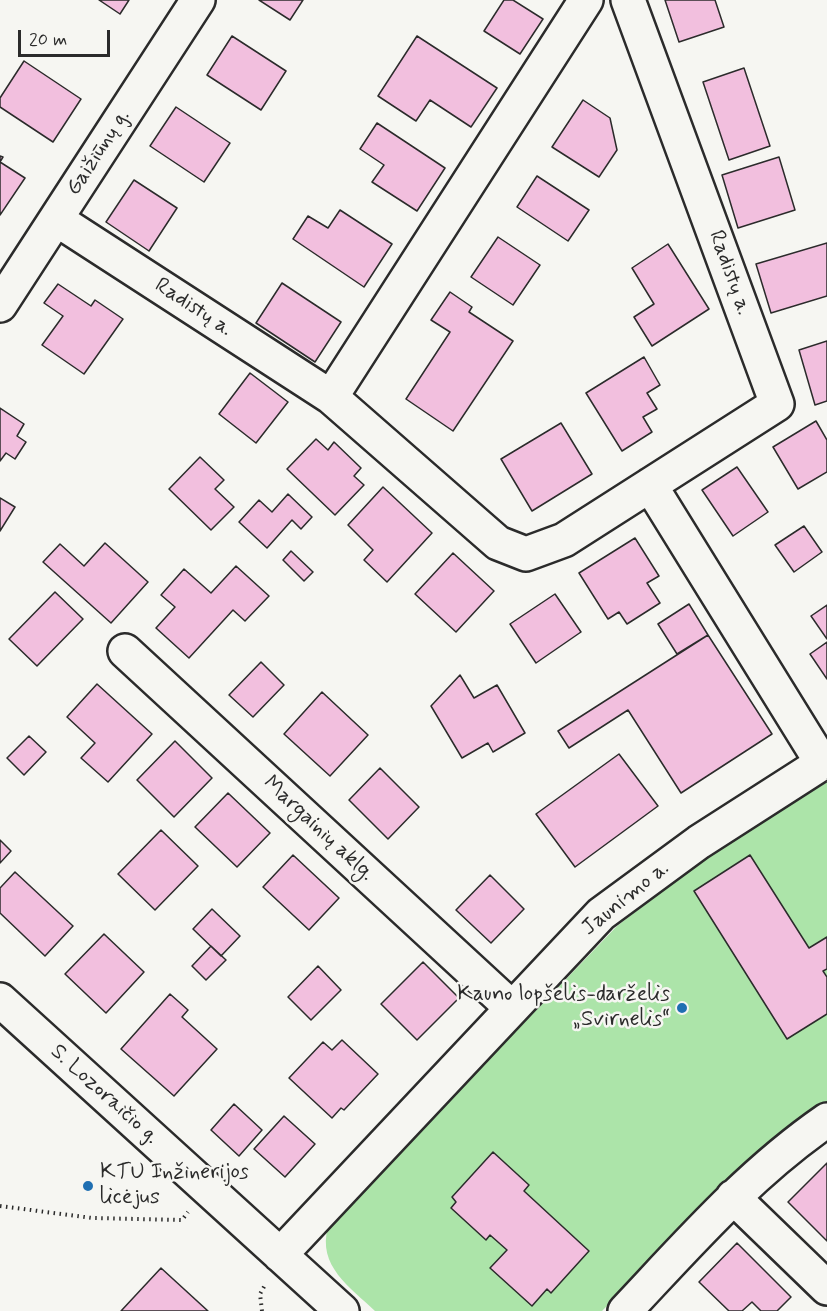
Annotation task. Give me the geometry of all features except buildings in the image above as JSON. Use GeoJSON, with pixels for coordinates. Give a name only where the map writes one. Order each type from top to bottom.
{"type":"FeatureCollection","features":[{"type":"Feature","properties":{"kind":"street","name":"Gaižiūnų g."},"geometry":{"type":"LineString","coordinates":[[0,305],[198,0]]}},
{"type":"Feature","properties":{"kind":"street"},"geometry":{"type":"LineString","coordinates":[[331,397],[586,0]]}},
{"type":"Feature","properties":{"kind":"street","name":"Radistų a."},"geometry":{"type":"LineString","coordinates":[[56,219],[331,397],[498,543],[510,550],[526,554],[546,549],[564,540],[777,404],[628,0]]}},
{"type":"Feature","properties":{"kind":"street"},"geometry":{"type":"LineString","coordinates":[[650,485],[825,761]]}},
{"type":"Feature","properties":{"kind":"street","name":"Margainių aklg."},"geometry":{"type":"LineString","coordinates":[[125,651],[512,1008]]}},
{"type":"Feature","properties":{"kind":"street","name":"Jaunimo a."},"geometry":{"type":"LineString","coordinates":[[280,1255],[601,914],[699,842],[825,761]]}},
{"type":"Feature","properties":{"kind":"street","name":"S. Lozoraičio g."},"geometry":{"type":"LineString","coordinates":[[4,1012],[208,1190],[342,1311]]}},
{"type":"Feature","properties":{"kind":"street"},"geometry":{"type":"LineString","coordinates":[[626,1311],[733,1197],[791,1145],[827,1120]]}},
{"type":"Feature","properties":{"kind":"street"},"geometry":{"type":"LineString","coordinates":[[733,1197],[827,1288]]}},
{"type":"Feature","properties":{"kind":"path"},"geometry":{"type":"LineString","coordinates":[[0,1206],[92,1218],[182,1220],[208,1190]]}},
{"type":"Feature","properties":{"kind":"green space","name":"Kauno lopšelis-darželis „Svirnelis“"},"geometry":{"type":"Polygon","coordinates":[[[827,782],[827,1109],[652,1260],[602,1311],[375,1311],[346,1284],[331,1264],[326,1241],[328,1227],[617,926],[700,862],[827,782]]]}},
{"type":"Feature","properties":{"kind":"place","name":"Kauno lopšelis-darželis „Svirnelis“"},"geometry":{"type":"Point","coordinates":[682,1008]}},
{"type":"Feature","properties":{"kind":"place","name":"KTU Inžinerijos licėjus"},"geometry":{"type":"Point","coordinates":[88,1186]}}]}
